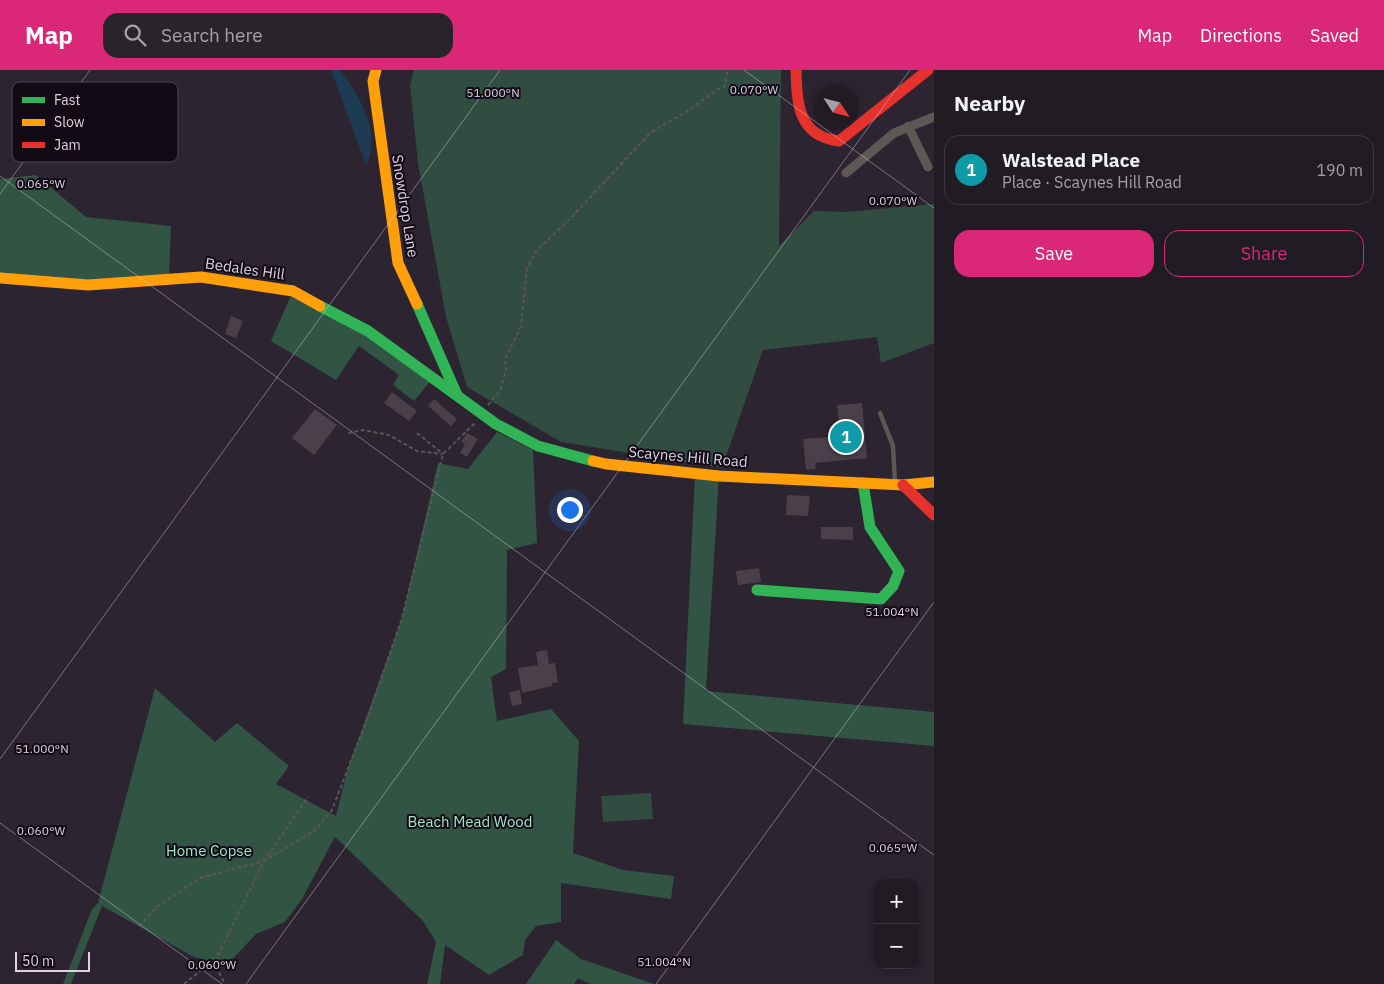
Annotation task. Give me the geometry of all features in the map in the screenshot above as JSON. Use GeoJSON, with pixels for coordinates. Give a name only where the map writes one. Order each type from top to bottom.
{"type":"FeatureCollection","features":[{"type":"Feature","properties":{"kind":"main road","name":"Snowdrop Lane"},"geometry":{"type":"LineString","coordinates":[[376,70],[373,81],[398,263],[444,362],[456,395]]}},
{"type":"Feature","properties":{"kind":"main road"},"geometry":{"type":"LineString","coordinates":[[796,70],[800,114],[816,137],[826,142],[839,141],[928,70]]}},
{"type":"Feature","properties":{"kind":"main road","name":"Bedales Hill"},"geometry":{"type":"LineString","coordinates":[[0,278],[88,286],[201,277],[293,292],[368,331],[456,395]]}},
{"type":"Feature","properties":{"kind":"main road","name":"Scaynes Hill Road"},"geometry":{"type":"LineString","coordinates":[[456,395],[481,415],[538,446],[606,464],[719,476],[899,485],[934,482]]}},
{"type":"Feature","properties":{"kind":"main road"},"geometry":{"type":"LineString","coordinates":[[757,590],[795,591],[831,597],[881,599],[893,586],[899,571],[870,527],[863,483]]}},
{"type":"Feature","properties":{"kind":"main road"},"geometry":{"type":"LineString","coordinates":[[899,485],[934,515]]}},
{"type":"Feature","properties":{"kind":"street"},"geometry":{"type":"LineString","coordinates":[[846,173],[894,133],[934,117]]}},
{"type":"Feature","properties":{"kind":"street"},"geometry":{"type":"LineString","coordinates":[[908,126],[928,167]]}},
{"type":"Feature","properties":{"kind":"lane"},"geometry":{"type":"LineString","coordinates":[[880,413],[893,446],[899,485]]}},
{"type":"Feature","properties":{"kind":"path"},"geometry":{"type":"LineString","coordinates":[[139,926],[158,906],[200,878],[264,861],[314,831],[332,810],[369,714],[402,618],[443,454],[481,415],[500,391],[506,370],[505,358],[521,326],[527,268],[537,250],[568,221],[650,132],[686,112],[718,89],[724,87],[728,70]]}},
{"type":"Feature","properties":{"kind":"path"},"geometry":{"type":"LineString","coordinates":[[348,433],[363,430],[389,435],[417,451],[443,454]]}},
{"type":"Feature","properties":{"kind":"path"},"geometry":{"type":"LineString","coordinates":[[417,432],[443,454]]}},
{"type":"Feature","properties":{"kind":"path"},"geometry":{"type":"LineString","coordinates":[[184,984],[215,960],[264,861],[308,797]]}},
{"type":"Feature","properties":{"kind":"path"},"geometry":{"type":"LineString","coordinates":[[215,960],[225,984]]}},
{"type":"Feature","properties":{"kind":"green space"},"geometry":{"type":"Polygon","coordinates":[[[414,70],[781,70],[779,246],[814,211],[845,212],[934,204],[934,343],[881,363],[877,337],[763,350],[722,468],[561,442],[467,387],[446,317],[418,163],[410,85],[414,70]]]}},
{"type":"Feature","properties":{"kind":"green space"},"geometry":{"type":"Polygon","coordinates":[[[36,175],[86,217],[171,226],[169,278],[88,285],[0,278],[0,179],[36,175]]]}},
{"type":"Feature","properties":{"kind":"green space"},"geometry":{"type":"Polygon","coordinates":[[[293,291],[368,331],[433,378],[414,401],[393,385],[399,375],[359,346],[336,380],[271,341],[293,291]]]}},
{"type":"Feature","properties":{"kind":"green space","name":"Beach Mead Wood"},"geometry":{"type":"Polygon","coordinates":[[[497,432],[533,450],[537,543],[507,550],[506,669],[491,677],[497,721],[551,709],[579,741],[573,853],[623,870],[674,876],[671,899],[561,883],[561,922],[536,926],[525,940],[523,955],[489,975],[445,945],[440,984],[427,984],[436,942],[423,921],[335,837],[302,899],[285,922],[256,934],[227,965],[194,957],[102,906],[71,984],[63,984],[92,909],[98,903],[155,688],[215,742],[237,723],[289,766],[276,784],[336,816],[348,768],[402,618],[438,463],[468,469],[497,432]]]}},
{"type":"Feature","properties":{"kind":"green space"},"geometry":{"type":"Polygon","coordinates":[[[695,474],[719,476],[706,691],[934,712],[934,746],[683,724],[695,474]]]}},
{"type":"Feature","properties":{"kind":"green space"},"geometry":{"type":"Polygon","coordinates":[[[651,793],[653,819],[603,822],[601,796],[651,793]]]}},
{"type":"Feature","properties":{"kind":"green space"},"geometry":{"type":"Polygon","coordinates":[[[556,940],[581,959],[654,984],[590,984],[578,978],[574,984],[526,984],[556,940]]]}},
{"type":"Feature","properties":{"kind":"water"},"geometry":{"type":"Polygon","coordinates":[[[331,70],[340,70],[361,103],[366,115],[372,140],[371,153],[366,165],[331,70]]]}},
{"type":"Feature","properties":{"kind":"building"},"geometry":{"type":"Polygon","coordinates":[[[231,316],[243,321],[236,338],[225,334],[231,316]]]}},
{"type":"Feature","properties":{"kind":"building"},"geometry":{"type":"Polygon","coordinates":[[[392,392],[417,411],[409,421],[384,403],[392,392]]]}},
{"type":"Feature","properties":{"kind":"building"},"geometry":{"type":"Polygon","coordinates":[[[434,399],[457,419],[451,426],[428,406],[434,399]]]}},
{"type":"Feature","properties":{"kind":"building"},"geometry":{"type":"Polygon","coordinates":[[[862,403],[867,458],[815,463],[816,469],[806,470],[803,439],[840,436],[837,405],[862,403]]]}},
{"type":"Feature","properties":{"kind":"building"},"geometry":{"type":"Polygon","coordinates":[[[315,409],[337,425],[314,455],[292,438],[315,409]]]}},
{"type":"Feature","properties":{"kind":"building"},"geometry":{"type":"Polygon","coordinates":[[[467,433],[478,439],[467,457],[460,453],[465,444],[461,442],[467,433]]]}},
{"type":"Feature","properties":{"kind":"building"},"geometry":{"type":"Polygon","coordinates":[[[787,495],[810,496],[808,516],[786,515],[787,495]]]}},
{"type":"Feature","properties":{"kind":"building"},"geometry":{"type":"Polygon","coordinates":[[[821,527],[853,527],[853,540],[821,539],[821,527]]]}},
{"type":"Feature","properties":{"kind":"building"},"geometry":{"type":"Polygon","coordinates":[[[759,568],[761,582],[738,585],[736,571],[759,568]]]}},
{"type":"Feature","properties":{"kind":"building"},"geometry":{"type":"Polygon","coordinates":[[[547,650],[549,664],[555,663],[558,682],[552,683],[552,686],[522,693],[518,668],[538,665],[536,652],[547,650]]]}},
{"type":"Feature","properties":{"kind":"building"},"geometry":{"type":"Polygon","coordinates":[[[520,690],[522,704],[512,706],[509,692],[520,690]]]}},
{"type":"Feature","properties":{"kind":"traffic: fast"},"geometry":{"type":"LineString","coordinates":[[417,304],[457,395]]}},
{"type":"Feature","properties":{"kind":"traffic: fast"},"geometry":{"type":"LineString","coordinates":[[320,306],[368,331],[496,424],[538,446],[593,461]]}},
{"type":"Feature","properties":{"kind":"traffic: fast"},"geometry":{"type":"LineString","coordinates":[[757,590],[881,599],[893,586],[899,571],[870,527],[863,483]]}},
{"type":"Feature","properties":{"kind":"traffic: slow"},"geometry":{"type":"LineString","coordinates":[[376,70],[373,81],[398,263],[417,304]]}},
{"type":"Feature","properties":{"kind":"traffic: slow"},"geometry":{"type":"LineString","coordinates":[[0,278],[88,285],[201,277],[293,291],[320,306]]}},
{"type":"Feature","properties":{"kind":"traffic: slow"},"geometry":{"type":"LineString","coordinates":[[593,461],[719,476],[903,485],[934,482]]}},
{"type":"Feature","properties":{"kind":"traffic: jam"},"geometry":{"type":"LineString","coordinates":[[796,70],[797,95],[802,116],[815,133],[825,138],[839,141],[928,70]]}},
{"type":"Feature","properties":{"kind":"traffic: jam"},"geometry":{"type":"LineString","coordinates":[[903,485],[934,515]]}},
{"type":"Feature","properties":{"kind":"place","name":"Walstead Place"},"geometry":{"type":"Point","coordinates":[846,437]}},
{"type":"Feature","properties":{"kind":"park label","name":"Home Copse"},"geometry":{"type":"Point","coordinates":[209,851]}}]}
